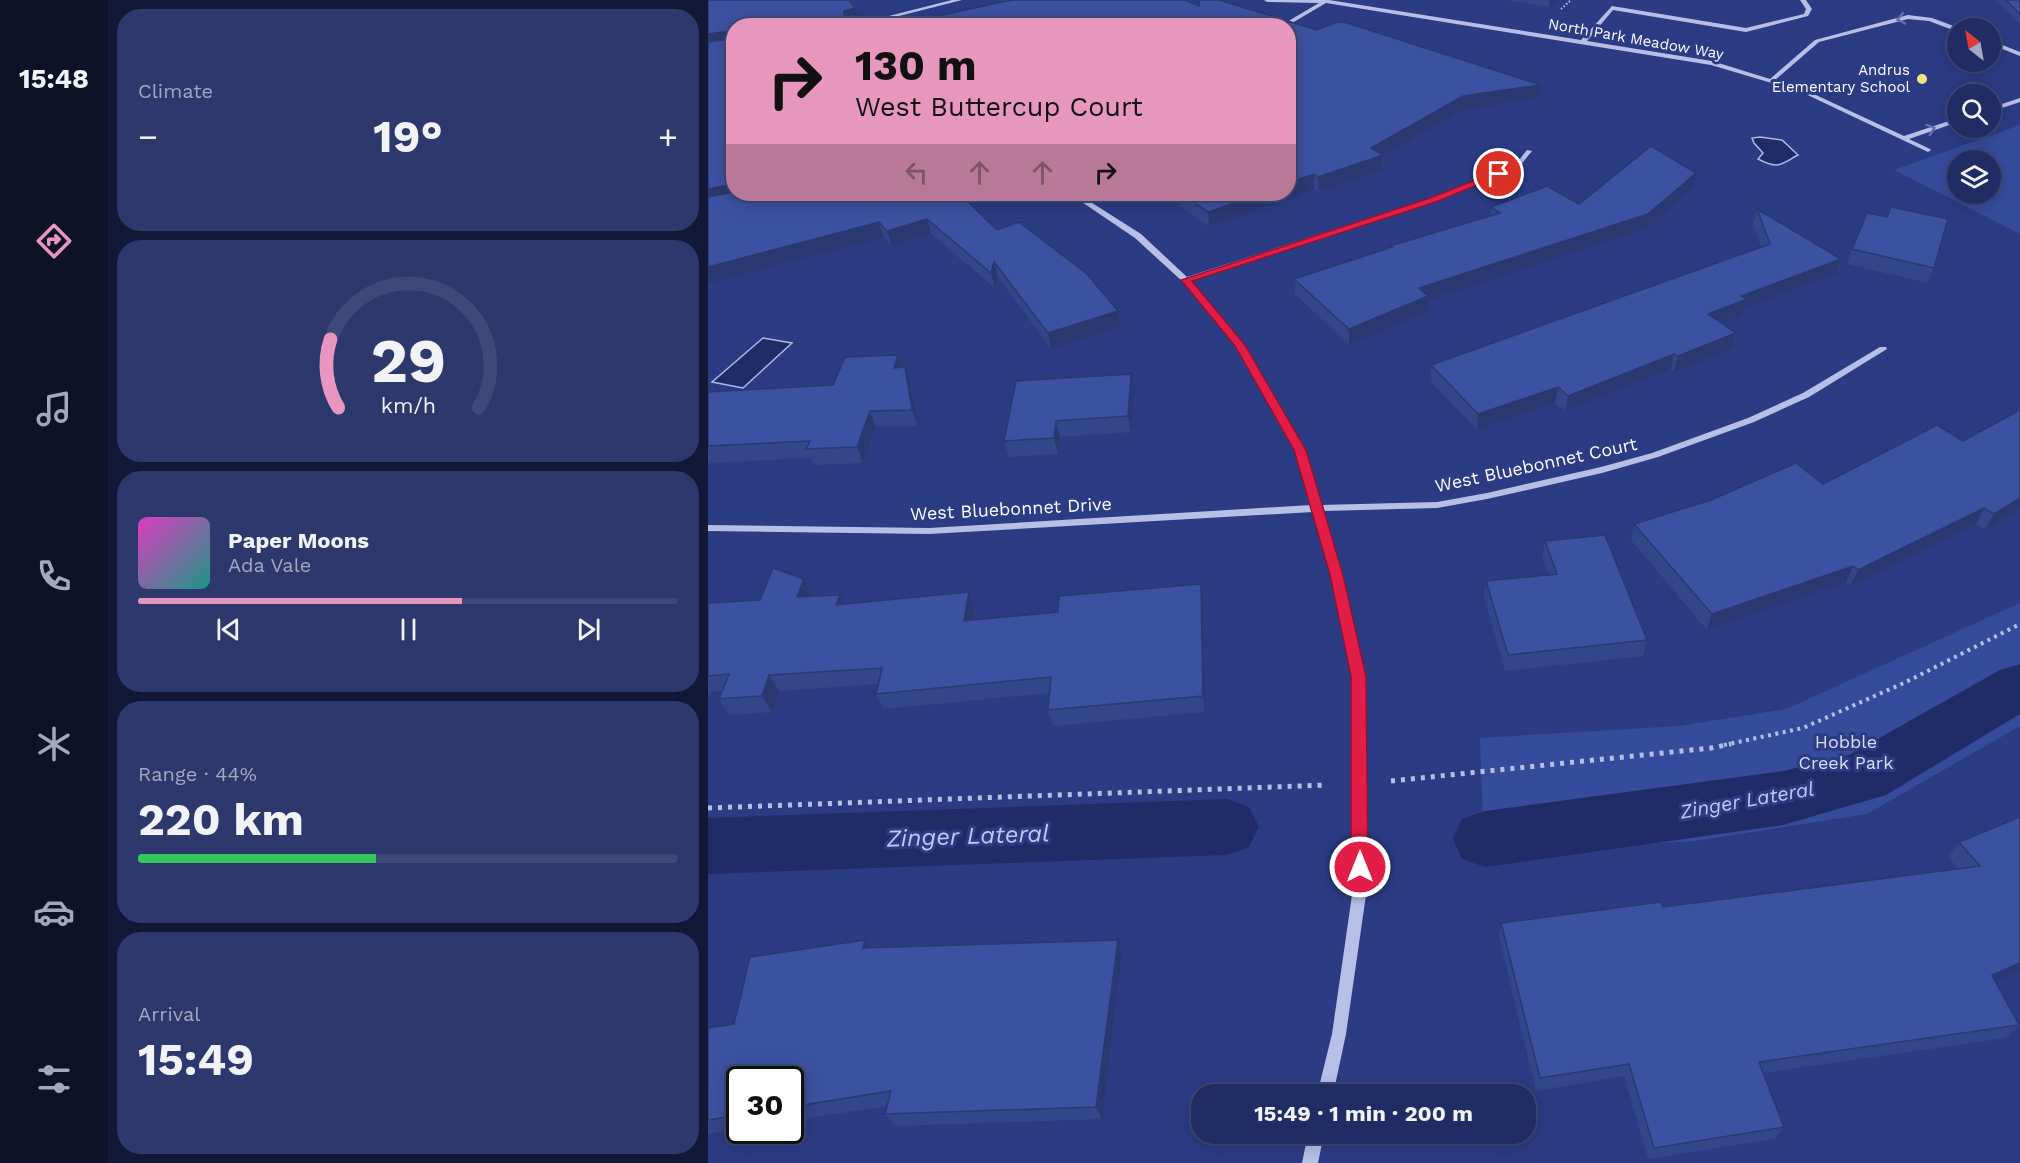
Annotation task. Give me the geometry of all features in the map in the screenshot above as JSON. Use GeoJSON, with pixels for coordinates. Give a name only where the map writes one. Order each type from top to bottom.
{"type":"FeatureCollection","features":[{"type":"Feature","properties":{"kind":"street"},"geometry":{"type":"LineString","coordinates":[[937,0],[945,4]]}},
{"type":"Feature","properties":{"kind":"street"},"geometry":{"type":"LineString","coordinates":[[885,18],[959,0]]}},
{"type":"Feature","properties":{"kind":"street","name":"North Park Meadow Way"},"geometry":{"type":"LineString","coordinates":[[1267,0],[1324,1],[1683,57],[1772,80],[1828,101],[1928,150]]}},
{"type":"Feature","properties":{"kind":"street"},"geometry":{"type":"LineString","coordinates":[[1583,42],[1612,8],[1746,30],[1806,15],[1809,9],[1803,0]]}},
{"type":"Feature","properties":{"kind":"street"},"geometry":{"type":"LineString","coordinates":[[1295,18],[1324,1]]}},
{"type":"Feature","properties":{"kind":"street"},"geometry":{"type":"LineString","coordinates":[[1772,80],[1817,41],[1908,16],[1930,19],[1947,26]]}},
{"type":"Feature","properties":{"kind":"street"},"geometry":{"type":"LineString","coordinates":[[2001,46],[2020,54]]}},
{"type":"Feature","properties":{"kind":"street"},"geometry":{"type":"LineString","coordinates":[[2001,106],[2020,100]]}},
{"type":"Feature","properties":{"kind":"street"},"geometry":{"type":"LineString","coordinates":[[1904,138],[1947,124]]}},
{"type":"Feature","properties":{"kind":"street"},"geometry":{"type":"LineString","coordinates":[[1186,280],[1463,189],[1517,166],[1528,151]]}},
{"type":"Feature","properties":{"kind":"street"},"geometry":{"type":"LineString","coordinates":[[1085,201],[1138,236],[1186,280],[1240,345],[1300,450],[1336,575],[1358,676],[1360,888],[1339,1034],[1328,1084]]}},
{"type":"Feature","properties":{"kind":"street","name":"West Bluebonnet Court"},"geometry":{"type":"LineString","coordinates":[[1316,508],[1437,505],[1602,470],[1655,455],[1751,420],[1806,395],[1883,349]]}},
{"type":"Feature","properties":{"kind":"street","name":"West Bluebonnet Drive"},"geometry":{"type":"LineString","coordinates":[[708,528],[929,531],[1316,508]]}},
{"type":"Feature","properties":{"kind":"street"},"geometry":{"type":"LineString","coordinates":[[1310,1163],[1314,1144]]}},
{"type":"Feature","properties":{"kind":"path"},"geometry":{"type":"LineString","coordinates":[[1411,780],[1711,748],[1803,728],[1906,682],[2020,624]]}},
{"type":"Feature","properties":{"kind":"path"},"geometry":{"type":"LineString","coordinates":[[708,808],[1296,786]]}},
{"type":"Feature","properties":{"kind":"green space"},"geometry":{"type":"Polygon","coordinates":[[[2020,125],[2020,234],[1961,204],[2001,204],[2001,150],[1950,150],[1984,138],[2001,138],[2001,132],[2020,125]]]}},
{"type":"Feature","properties":{"kind":"green space"},"geometry":{"type":"Polygon","coordinates":[[[1947,151],[1947,197],[1894,170],[1947,151]]]}},
{"type":"Feature","properties":{"kind":"green space","name":"Hobble Creek Park"},"geometry":{"type":"Polygon","coordinates":[[[2020,603],[2020,726],[1867,814],[1695,841],[1484,853],[1480,738],[1679,726],[1786,709],[2020,603]]]}},
{"type":"Feature","properties":{"kind":"shaded area"},"geometry":{"type":"Polygon","coordinates":[[[1752,138],[1782,140],[1798,155],[1775,165],[1758,159],[1763,153],[1752,138]]]}},
{"type":"Feature","properties":{"kind":"shaded area"},"geometry":{"type":"Polygon","coordinates":[[[763,338],[792,343],[743,388],[712,382],[763,338]]]}},
{"type":"Feature","properties":{"kind":"building"},"geometry":{"type":"Polygon","coordinates":[[[708,0],[849,0],[855,8],[844,11],[844,15],[860,15],[862,18],[726,18],[726,31],[708,34],[708,0]]]}},
{"type":"Feature","properties":{"kind":"building"},"geometry":{"type":"Polygon","coordinates":[[[1012,0],[1185,0],[1199,6],[1200,0],[1219,0],[1278,18],[928,18],[1012,0]]]}},
{"type":"Feature","properties":{"kind":"building"},"geometry":{"type":"Polygon","coordinates":[[[2006,0],[2020,0],[2020,14],[2006,0]]]}},
{"type":"Feature","properties":{"kind":"building"},"geometry":{"type":"Polygon","coordinates":[[[1337,22],[1344,22],[1541,85],[1463,96],[1371,148],[1383,155],[1318,177],[1314,174],[1296,180],[1296,24],[1317,30],[1337,22]]]}},
{"type":"Feature","properties":{"kind":"building"},"geometry":{"type":"Polygon","coordinates":[[[726,39],[726,186],[708,189],[708,42],[726,39]]]}},
{"type":"Feature","properties":{"kind":"building"},"geometry":{"type":"Polygon","coordinates":[[[1651,146],[1696,173],[1648,214],[1419,288],[1428,296],[1349,329],[1294,279],[1392,247],[1390,246],[1500,213],[1491,207],[1547,186],[1579,204],[1651,146]]]}},
{"type":"Feature","properties":{"kind":"building"},"geometry":{"type":"Polygon","coordinates":[[[726,194],[726,201],[967,201],[997,230],[1019,222],[1087,274],[1118,311],[1048,333],[994,262],[991,273],[927,219],[887,231],[879,222],[708,267],[708,197],[726,194]]]}},
{"type":"Feature","properties":{"kind":"building"},"geometry":{"type":"Polygon","coordinates":[[[1193,201],[1240,201],[1208,212],[1193,201]]]}},
{"type":"Feature","properties":{"kind":"building"},"geometry":{"type":"Polygon","coordinates":[[[1891,207],[1948,219],[1934,268],[1852,249],[1867,213],[1887,217],[1891,207]]]}},
{"type":"Feature","properties":{"kind":"building"},"geometry":{"type":"Polygon","coordinates":[[[1757,209],[1841,259],[1741,296],[1747,299],[1708,314],[1736,333],[1678,356],[1674,354],[1568,396],[1558,387],[1478,414],[1431,365],[1770,244],[1757,209]]]}},
{"type":"Feature","properties":{"kind":"building"},"geometry":{"type":"Polygon","coordinates":[[[898,355],[894,368],[905,367],[912,410],[870,411],[857,447],[806,449],[810,441],[708,446],[708,392],[833,385],[845,357],[898,355]]]}},
{"type":"Feature","properties":{"kind":"building"},"geometry":{"type":"Polygon","coordinates":[[[1131,374],[1128,416],[1056,421],[1054,438],[1004,441],[1016,381],[1131,374]]]}},
{"type":"Feature","properties":{"kind":"building"},"geometry":{"type":"Polygon","coordinates":[[[2020,410],[2020,498],[1994,514],[1984,508],[1858,570],[1853,566],[1712,614],[1634,524],[1711,500],[1796,463],[1823,484],[1937,425],[1963,441],[2020,410]]]}},
{"type":"Feature","properties":{"kind":"building"},"geometry":{"type":"Polygon","coordinates":[[[1605,535],[1647,640],[1508,655],[1486,581],[1557,574],[1545,541],[1605,535]]]}},
{"type":"Feature","properties":{"kind":"building"},"geometry":{"type":"Polygon","coordinates":[[[773,568],[804,579],[797,597],[840,595],[836,605],[969,592],[964,621],[1058,612],[1059,596],[1201,584],[1203,696],[1048,710],[1051,677],[876,694],[882,668],[769,675],[762,696],[719,699],[729,674],[708,676],[708,603],[760,600],[773,568]]]}},
{"type":"Feature","properties":{"kind":"building"},"geometry":{"type":"Polygon","coordinates":[[[2020,817],[2020,963],[1992,975],[2019,1025],[1759,1062],[1784,1127],[1654,1148],[1629,1064],[1540,1078],[1501,923],[1661,902],[1663,907],[1980,866],[1959,842],[2020,817]]]}},
{"type":"Feature","properties":{"kind":"building"},"geometry":{"type":"Polygon","coordinates":[[[865,940],[863,948],[1118,940],[1096,1107],[885,1114],[891,1091],[804,1105],[804,1066],[726,1066],[726,1117],[708,1120],[708,1028],[734,1024],[750,957],[865,940]]]}},
{"type":"Feature","properties":{"kind":"waterway","name":"Zinger Lateral"},"geometry":{"type":"LineString","coordinates":[[1485,839],[1783,798],[1864,777],[2020,686]]}},
{"type":"Feature","properties":{"kind":"waterway","name":"Zinger Lateral"},"geometry":{"type":"LineString","coordinates":[[708,846],[1227,827]]}},
{"type":"Feature","properties":{"kind":"place","name":"Andrus Elementary School"},"geometry":{"type":"Point","coordinates":[1922,79]}},
{"type":"Feature","properties":{"kind":"route"},"geometry":{"type":"LineString","coordinates":[[1360,867],[1358,676],[1336,575],[1300,450],[1240,345],[1186,280],[1433,200],[1499,174]]}}]}
